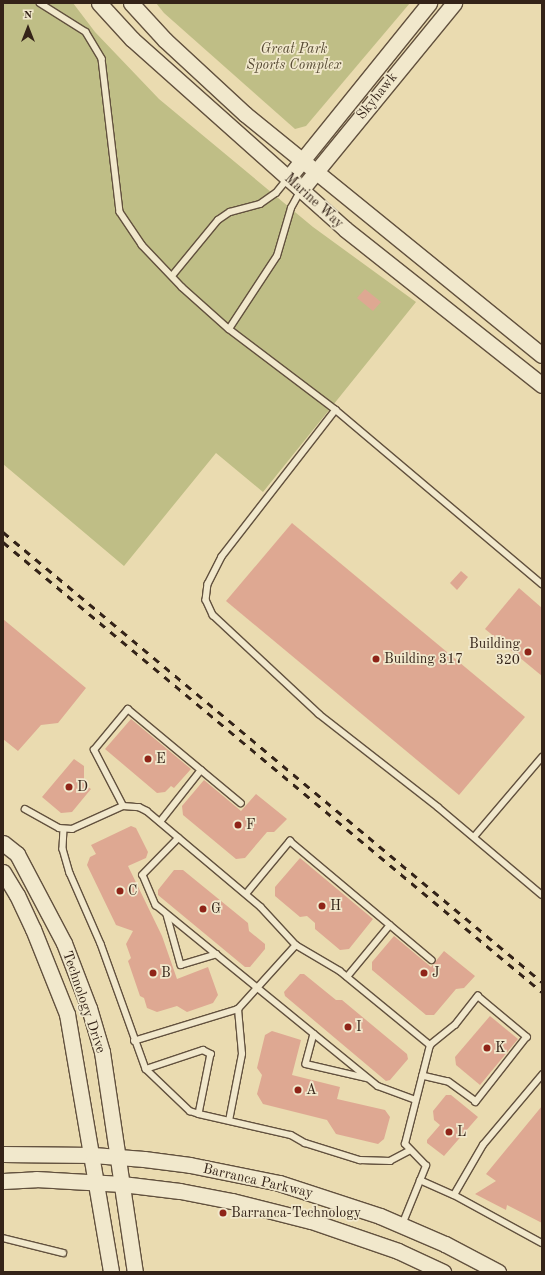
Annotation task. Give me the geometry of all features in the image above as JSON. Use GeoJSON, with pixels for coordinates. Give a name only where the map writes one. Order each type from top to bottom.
{"type":"FeatureCollection","features":[{"type":"Feature","properties":{"kind":"main road","name":"Marine Way"},"geometry":{"type":"LineString","coordinates":[[99,3],[132,39],[345,229],[542,385]]}},
{"type":"Feature","properties":{"kind":"main road","name":"Marine Way"},"geometry":{"type":"LineString","coordinates":[[131,3],[203,77],[542,355]]}},
{"type":"Feature","properties":{"kind":"main road","name":"Skyhawk"},"geometry":{"type":"LineString","coordinates":[[288,178],[429,3]]}},
{"type":"Feature","properties":{"kind":"main road","name":"Skyhawk"},"geometry":{"type":"LineString","coordinates":[[301,190],[454,3]]}},
{"type":"Feature","properties":{"kind":"main road","name":"Technology Drive"},"geometry":{"type":"LineString","coordinates":[[3,843],[17,854],[73,962],[102,1052],[135,1272]]}},
{"type":"Feature","properties":{"kind":"main road","name":"Technology Drive"},"geometry":{"type":"LineString","coordinates":[[3,872],[20,902],[67,1014],[93,1155],[112,1272]]}},
{"type":"Feature","properties":{"kind":"main road","name":"Barranca Parkway"},"geometry":{"type":"LineString","coordinates":[[3,1154],[93,1155],[118,1157],[190,1165],[279,1183],[322,1196],[402,1226],[498,1272]]}},
{"type":"Feature","properties":{"kind":"main road","name":"Barranca Parkway"},"geometry":{"type":"LineString","coordinates":[[3,1181],[97,1182],[187,1192],[311,1221],[398,1251],[443,1272]]}},
{"type":"Feature","properties":{"kind":"lane"},"geometry":{"type":"LineString","coordinates":[[40,3],[86,32],[102,59],[120,212],[142,245],[172,276],[229,329],[336,410],[542,584]]}},
{"type":"Feature","properties":{"kind":"lane"},"geometry":{"type":"LineString","coordinates":[[172,276],[218,220],[230,212],[260,204],[276,193],[288,178]]}},
{"type":"Feature","properties":{"kind":"lane"},"geometry":{"type":"LineString","coordinates":[[229,329],[277,256],[291,208],[301,190]]}},
{"type":"Feature","properties":{"kind":"lane"},"geometry":{"type":"LineString","coordinates":[[336,410],[222,557],[208,584],[206,600],[213,615],[319,714],[474,837],[542,895]]}},
{"type":"Feature","properties":{"kind":"lane"},"geometry":{"type":"LineString","coordinates":[[123,806],[94,750],[128,709],[242,803]]}},
{"type":"Feature","properties":{"kind":"lane"},"geometry":{"type":"LineString","coordinates":[[474,837],[542,757]]}},
{"type":"Feature","properties":{"kind":"lane"},"geometry":{"type":"LineString","coordinates":[[160,822],[201,770]]}},
{"type":"Feature","properties":{"kind":"lane"},"geometry":{"type":"LineString","coordinates":[[24,810],[46,822],[64,829],[85,824],[123,806],[139,807],[160,822],[246,894],[296,945],[347,977],[430,1045]]}},
{"type":"Feature","properties":{"kind":"lane"},"geometry":{"type":"LineString","coordinates":[[64,829],[64,849],[68,867],[101,944],[134,1041],[146,1070],[190,1111],[199,1114],[291,1135],[305,1143],[360,1160],[390,1161],[409,1151]]}},
{"type":"Feature","properties":{"kind":"lane"},"geometry":{"type":"LineString","coordinates":[[179,838],[143,875],[156,905],[378,1086],[416,1100]]}},
{"type":"Feature","properties":{"kind":"lane"},"geometry":{"type":"LineString","coordinates":[[246,894],[290,841],[432,960]]}},
{"type":"Feature","properties":{"kind":"lane"},"geometry":{"type":"LineString","coordinates":[[167,914],[181,965],[216,954]]}},
{"type":"Feature","properties":{"kind":"lane"},"geometry":{"type":"LineString","coordinates":[[347,977],[390,925]]}},
{"type":"Feature","properties":{"kind":"lane"},"geometry":{"type":"LineString","coordinates":[[134,1041],[238,1009],[296,945]]}},
{"type":"Feature","properties":{"kind":"lane"},"geometry":{"type":"LineString","coordinates":[[402,1226],[426,1166],[409,1151],[405,1144],[405,1137],[423,1076],[430,1045],[455,1025],[478,996],[527,1037],[476,1102],[448,1082],[423,1076]]}},
{"type":"Feature","properties":{"kind":"lane"},"geometry":{"type":"LineString","coordinates":[[229,1121],[242,1054],[238,1009]]}},
{"type":"Feature","properties":{"kind":"lane"},"geometry":{"type":"LineString","coordinates":[[314,1034],[306,1064],[369,1079]]}},
{"type":"Feature","properties":{"kind":"lane"},"geometry":{"type":"LineString","coordinates":[[146,1070],[203,1050],[211,1054],[199,1114]]}},
{"type":"Feature","properties":{"kind":"lane"},"geometry":{"type":"LineString","coordinates":[[454,1195],[483,1145],[542,1075]]}},
{"type":"Feature","properties":{"kind":"lane"},"geometry":{"type":"LineString","coordinates":[[420,1180],[454,1195],[542,1242]]}},
{"type":"Feature","properties":{"kind":"lane"},"geometry":{"type":"LineString","coordinates":[[3,1238],[63,1252]]}},
{"type":"Feature","properties":{"kind":"green space"},"geometry":{"type":"Polygon","coordinates":[[[3,3],[73,3],[95,32],[159,99],[313,227],[416,302],[263,492],[216,453],[124,566],[3,464],[3,3]]]}},
{"type":"Feature","properties":{"kind":"green space","name":"Great Park Sports Complex"},"geometry":{"type":"Polygon","coordinates":[[[156,3],[410,3],[306,126],[295,129],[164,13],[156,3]]]}},
{"type":"Feature","properties":{"kind":"building"},"geometry":{"type":"Polygon","coordinates":[[[365,289],[381,302],[373,311],[357,298],[365,289]]]}},
{"type":"Feature","properties":{"kind":"building","name":"Building 317"},"geometry":{"type":"Polygon","coordinates":[[[292,523],[525,717],[459,795],[226,601],[292,523]]]}},
{"type":"Feature","properties":{"kind":"building"},"geometry":{"type":"Polygon","coordinates":[[[461,571],[468,577],[457,590],[450,583],[461,571]]]}},
{"type":"Feature","properties":{"kind":"building","name":"Building 320"},"geometry":{"type":"Polygon","coordinates":[[[519,588],[542,608],[542,676],[485,629],[519,588]]]}},
{"type":"Feature","properties":{"kind":"building"},"geometry":{"type":"Polygon","coordinates":[[[3,619],[86,688],[58,723],[41,725],[18,751],[3,739],[3,619]]]}},
{"type":"Feature","properties":{"kind":"building","name":"E"},"geometry":{"type":"Polygon","coordinates":[[[131,719],[191,769],[174,788],[171,786],[165,792],[157,793],[105,749],[131,719]]]}},
{"type":"Feature","properties":{"kind":"building","name":"D"},"geometry":{"type":"Polygon","coordinates":[[[74,759],[84,766],[84,784],[91,789],[72,812],[61,813],[42,797],[74,759]]]}},
{"type":"Feature","properties":{"kind":"building","name":"F"},"geometry":{"type":"Polygon","coordinates":[[[204,780],[241,811],[256,794],[287,819],[274,832],[267,832],[245,858],[236,859],[183,815],[182,806],[204,780]]]}},
{"type":"Feature","properties":{"kind":"building"},"geometry":{"type":"Polygon","coordinates":[[[131,826],[136,828],[148,852],[146,858],[128,866],[162,936],[177,979],[208,967],[218,995],[213,1003],[187,1012],[177,1006],[157,1012],[147,1008],[144,998],[140,996],[128,961],[131,958],[126,944],[133,931],[116,925],[87,865],[90,857],[96,854],[91,845],[131,826]]]}},
{"type":"Feature","properties":{"kind":"building","name":"H"},"geometry":{"type":"Polygon","coordinates":[[[300,858],[373,919],[349,949],[340,950],[315,929],[315,923],[307,916],[300,917],[275,896],[275,887],[300,858]]]}},
{"type":"Feature","properties":{"kind":"building","name":"G"},"geometry":{"type":"Polygon","coordinates":[[[174,870],[183,870],[248,923],[249,931],[265,944],[265,949],[250,967],[245,967],[158,895],[158,890],[174,870]]]}},
{"type":"Feature","properties":{"kind":"building","name":"J"},"geometry":{"type":"Polygon","coordinates":[[[394,936],[431,967],[444,951],[475,976],[464,988],[456,989],[434,1015],[426,1015],[372,970],[372,962],[394,936]]]}},
{"type":"Feature","properties":{"kind":"building","name":"I"},"geometry":{"type":"Polygon","coordinates":[[[300,974],[304,974],[336,1000],[342,1000],[407,1054],[408,1059],[390,1080],[386,1081],[285,996],[284,992],[300,974]]]}},
{"type":"Feature","properties":{"kind":"building","name":"K"},"geometry":{"type":"Polygon","coordinates":[[[490,1016],[518,1039],[480,1085],[456,1065],[455,1057],[490,1016]]]}},
{"type":"Feature","properties":{"kind":"building","name":"A"},"geometry":{"type":"Polygon","coordinates":[[[272,1031],[301,1040],[292,1075],[340,1087],[337,1099],[385,1110],[390,1117],[384,1139],[378,1144],[336,1134],[327,1120],[263,1104],[257,1094],[262,1075],[257,1068],[265,1035],[272,1031]]]}},
{"type":"Feature","properties":{"kind":"building","name":"L"},"geometry":{"type":"Polygon","coordinates":[[[446,1095],[451,1095],[478,1117],[444,1156],[427,1143],[427,1140],[440,1125],[434,1120],[433,1111],[446,1095]]]}},
{"type":"Feature","properties":{"kind":"building"},"geometry":{"type":"Polygon","coordinates":[[[542,1106],[542,1223],[507,1205],[506,1210],[475,1194],[496,1181],[486,1174],[542,1106]]]}},
{"type":"Feature","properties":{"kind":"railway"},"geometry":{"type":"LineString","coordinates":[[3,532],[542,982]]}},
{"type":"Feature","properties":{"kind":"railway"},"geometry":{"type":"LineString","coordinates":[[3,542],[542,992]]}},
{"type":"Feature","properties":{"kind":"place","name":"Building 320"},"geometry":{"type":"Point","coordinates":[528,652]}},
{"type":"Feature","properties":{"kind":"place","name":"Building 317"},"geometry":{"type":"Point","coordinates":[376,659]}},
{"type":"Feature","properties":{"kind":"place","name":"E"},"geometry":{"type":"Point","coordinates":[148,759]}},
{"type":"Feature","properties":{"kind":"place","name":"D"},"geometry":{"type":"Point","coordinates":[69,787]}},
{"type":"Feature","properties":{"kind":"place","name":"F"},"geometry":{"type":"Point","coordinates":[238,825]}},
{"type":"Feature","properties":{"kind":"place","name":"C"},"geometry":{"type":"Point","coordinates":[120,891]}},
{"type":"Feature","properties":{"kind":"place","name":"H"},"geometry":{"type":"Point","coordinates":[322,906]}},
{"type":"Feature","properties":{"kind":"place","name":"G"},"geometry":{"type":"Point","coordinates":[203,909]}},
{"type":"Feature","properties":{"kind":"place","name":"B"},"geometry":{"type":"Point","coordinates":[153,973]}},
{"type":"Feature","properties":{"kind":"place","name":"J"},"geometry":{"type":"Point","coordinates":[424,973]}},
{"type":"Feature","properties":{"kind":"place","name":"I"},"geometry":{"type":"Point","coordinates":[348,1027]}},
{"type":"Feature","properties":{"kind":"place","name":"K"},"geometry":{"type":"Point","coordinates":[487,1048]}},
{"type":"Feature","properties":{"kind":"place","name":"A"},"geometry":{"type":"Point","coordinates":[298,1090]}},
{"type":"Feature","properties":{"kind":"place","name":"L"},"geometry":{"type":"Point","coordinates":[449,1132]}},
{"type":"Feature","properties":{"kind":"place","name":"Barranca-Technology"},"geometry":{"type":"Point","coordinates":[223,1213]}}]}
